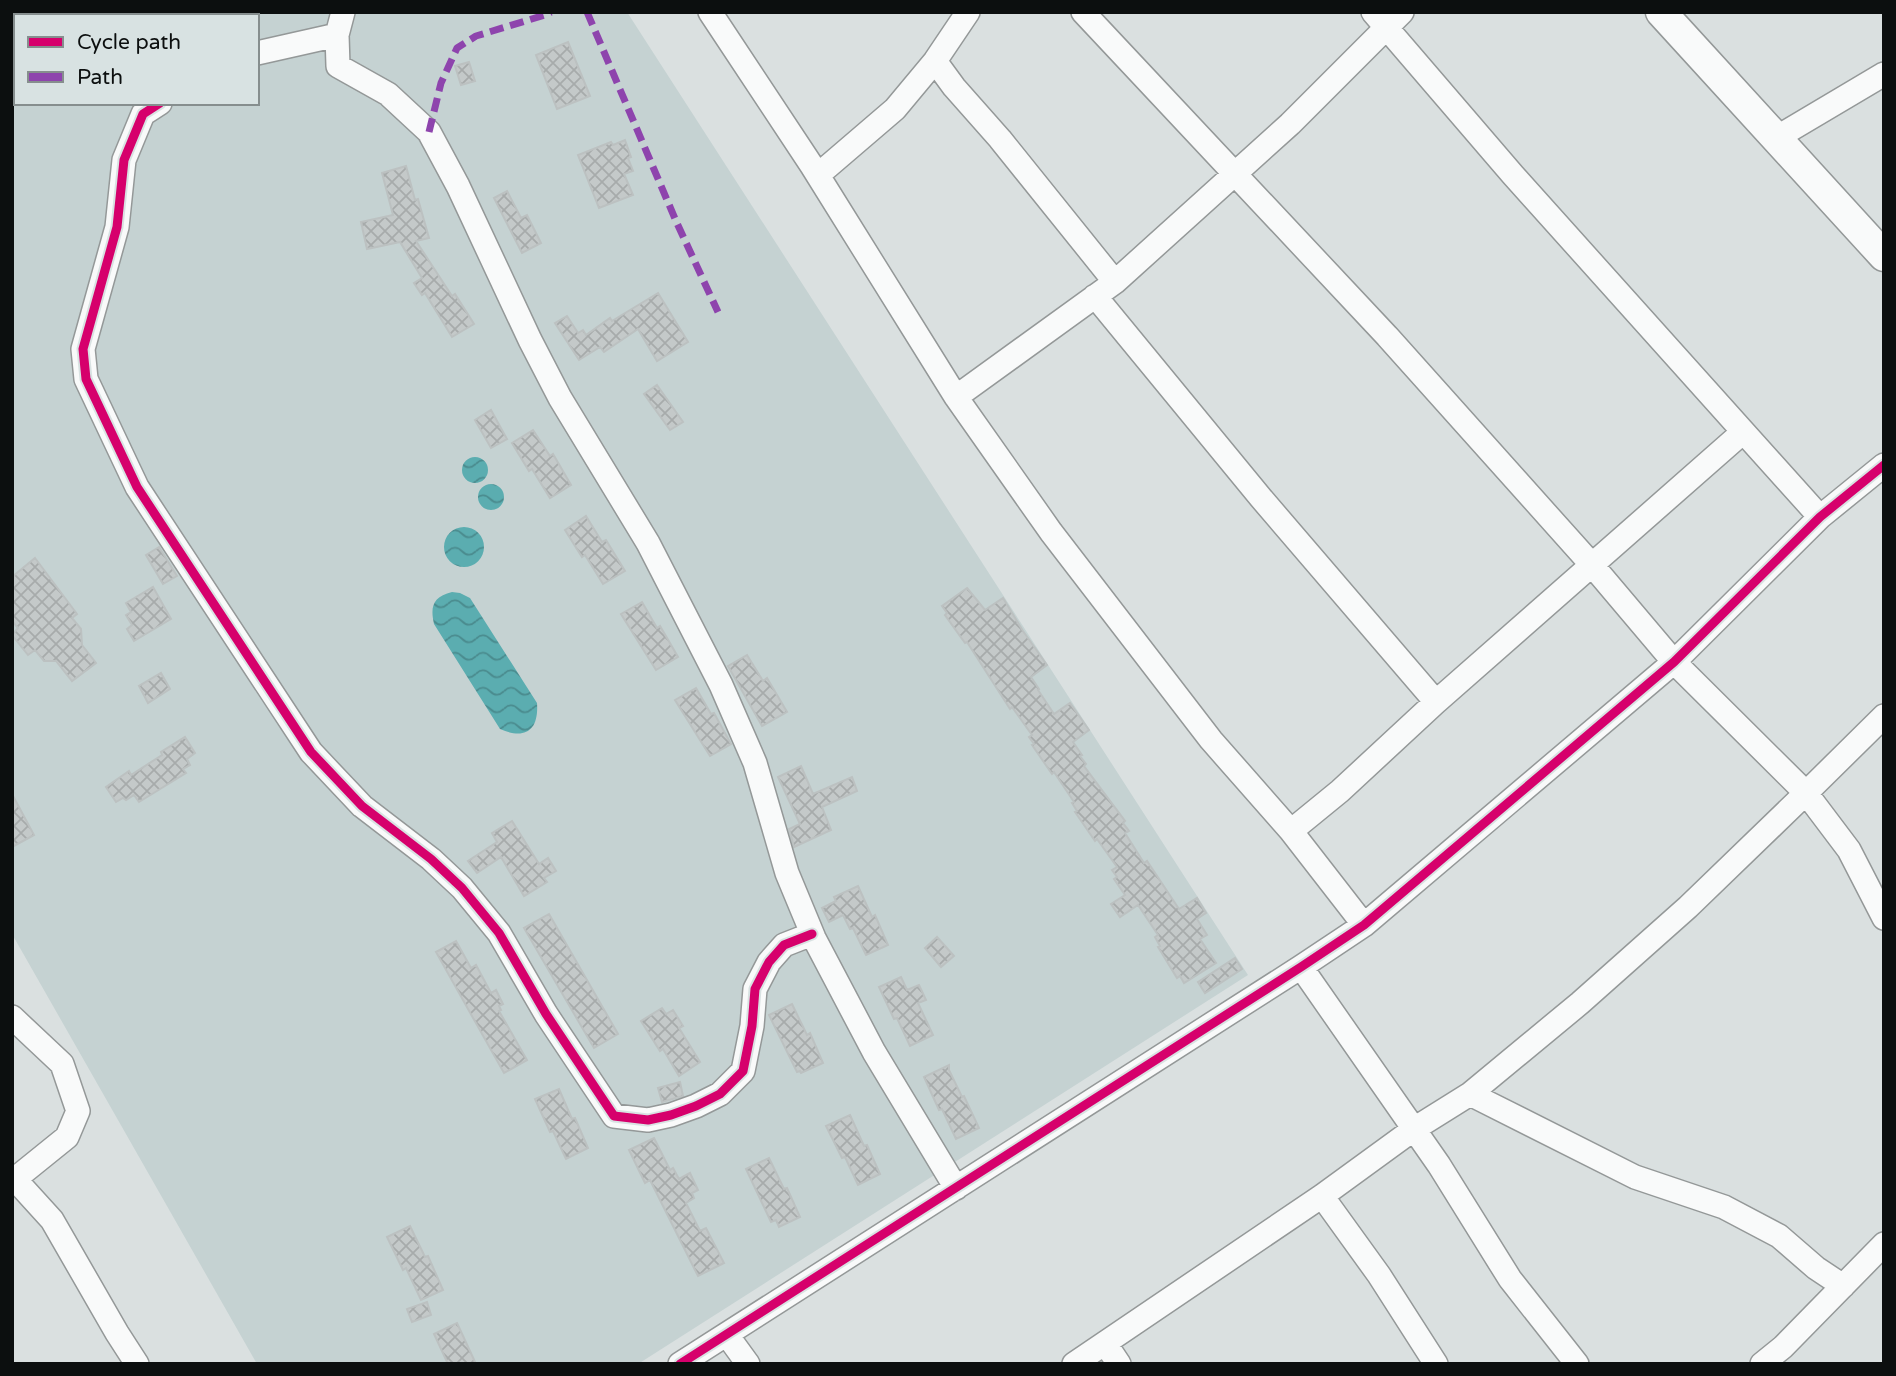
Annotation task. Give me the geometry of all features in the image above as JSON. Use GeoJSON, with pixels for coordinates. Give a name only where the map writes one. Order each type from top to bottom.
{"type":"FeatureCollection","features":[{"type":"Feature","properties":{"kind":"main road"},"geometry":{"type":"LineString","coordinates":[[1661,12],[1884,256]]}},
{"type":"Feature","properties":{"kind":"street"},"geometry":{"type":"LineString","coordinates":[[343,12],[337,35],[338,66],[388,94],[429,132],[458,186],[560,398],[648,543],[721,685],[755,762],[787,873],[812,934],[874,1052],[956,1188]]}},
{"type":"Feature","properties":{"kind":"street"},"geometry":{"type":"LineString","coordinates":[[710,12],[818,175],[956,397],[1051,532],[1211,740],[1292,831],[1364,925]]}},
{"type":"Feature","properties":{"kind":"street"},"geometry":{"type":"LineString","coordinates":[[818,175],[895,109],[935,61],[968,12]]}},
{"type":"Feature","properties":{"kind":"street"},"geometry":{"type":"LineString","coordinates":[[1083,12],[1397,346],[1592,565],[1674,662],[1806,793],[1850,850],[1884,918]]}},
{"type":"Feature","properties":{"kind":"street"},"geometry":{"type":"LineString","coordinates":[[956,397],[1115,282],[1290,124],[1387,17],[1513,175],[1820,517]]}},
{"type":"Feature","properties":{"kind":"street"},"geometry":{"type":"LineString","coordinates":[[259,53],[337,35]]}},
{"type":"Feature","properties":{"kind":"street"},"geometry":{"type":"LineString","coordinates":[[935,61],[1115,282]]}},
{"type":"Feature","properties":{"kind":"street"},"geometry":{"type":"LineString","coordinates":[[1776,138],[1884,74]]}},
{"type":"Feature","properties":{"kind":"street"},"geometry":{"type":"LineString","coordinates":[[157,105],[143,114],[124,160],[117,227],[83,349],[86,379],[137,487],[311,751],[362,806],[431,859],[463,888],[499,933],[546,1014],[614,1116],[648,1120],[696,1106],[720,1094],[743,1071],[752,1026],[755,989],[769,962],[784,945],[812,934]]}},
{"type":"Feature","properties":{"kind":"street"},"geometry":{"type":"LineString","coordinates":[[1095,296],[1261,498],[1436,702]]}},
{"type":"Feature","properties":{"kind":"street"},"geometry":{"type":"LineString","coordinates":[[1292,831],[1744,432]]}},
{"type":"Feature","properties":{"kind":"street"},"geometry":{"type":"LineString","coordinates":[[680,1364],[1364,925],[1674,662],[1820,517],[1884,465]]}},
{"type":"Feature","properties":{"kind":"street"},"geometry":{"type":"LineString","coordinates":[[1074,1364],[1322,1196],[1414,1129],[1471,1094],[1678,916],[1884,716]]}},
{"type":"Feature","properties":{"kind":"street"},"geometry":{"type":"LineString","coordinates":[[1301,967],[1440,1164],[1510,1279],[1577,1364]]}},
{"type":"Feature","properties":{"kind":"street"},"geometry":{"type":"LineString","coordinates":[[12,1017],[62,1064],[78,1111],[66,1137],[14,1178],[52,1220],[137,1364]]}},
{"type":"Feature","properties":{"kind":"street"},"geometry":{"type":"LineString","coordinates":[[1471,1094],[1635,1177],[1724,1207],[1779,1236],[1816,1268],[1843,1286]]}},
{"type":"Feature","properties":{"kind":"street"},"geometry":{"type":"LineString","coordinates":[[1322,1196],[1380,1275],[1436,1364]]}},
{"type":"Feature","properties":{"kind":"street"},"geometry":{"type":"LineString","coordinates":[[1762,1364],[1783,1347],[1884,1244]]}},
{"type":"Feature","properties":{"kind":"street"},"geometry":{"type":"LineString","coordinates":[[727,1335],[748,1364]]}},
{"type":"Feature","properties":{"kind":"street"},"geometry":{"type":"LineString","coordinates":[[1105,1343],[1119,1364]]}},
{"type":"Feature","properties":{"kind":"shaded area"},"geometry":{"type":"Polygon","coordinates":[[[12,12],[627,12],[1248,975],[638,1364],[257,1364],[12,934],[12,12]]]}},
{"type":"Feature","properties":{"kind":"water"},"geometry":{"type":"Polygon","coordinates":[[[475,457],[485,460],[488,470],[485,480],[475,483],[465,480],[462,470],[465,460],[475,457]]]}},
{"type":"Feature","properties":{"kind":"water"},"geometry":{"type":"Polygon","coordinates":[[[491,484],[501,487],[504,497],[501,507],[491,510],[481,507],[478,497],[481,487],[491,484]]]}},
{"type":"Feature","properties":{"kind":"water"},"geometry":{"type":"Polygon","coordinates":[[[464,527],[472,528],[478,533],[483,539],[483,555],[478,561],[472,566],[464,567],[456,566],[450,561],[445,555],[444,547],[445,539],[450,533],[456,528],[464,527]]]}},
{"type":"Feature","properties":{"kind":"water"},"geometry":{"type":"Polygon","coordinates":[[[452,592],[470,598],[537,703],[536,720],[529,731],[517,734],[500,729],[434,624],[434,603],[452,592]]]}},
{"type":"Feature","properties":{"kind":"building"},"geometry":{"type":"Polygon","coordinates":[[[568,42],[590,96],[557,109],[536,55],[568,42]]]}},
{"type":"Feature","properties":{"kind":"building"},"geometry":{"type":"Polygon","coordinates":[[[469,62],[475,81],[461,85],[455,66],[469,62]]]}},
{"type":"Feature","properties":{"kind":"building"},"geometry":{"type":"Polygon","coordinates":[[[625,140],[633,171],[624,174],[633,195],[599,208],[578,155],[611,142],[613,145],[625,140]]]}},
{"type":"Feature","properties":{"kind":"building"},"geometry":{"type":"Polygon","coordinates":[[[406,166],[429,238],[416,241],[474,324],[452,337],[425,293],[422,295],[414,283],[422,278],[400,242],[367,249],[361,222],[393,215],[382,173],[406,166]]]}},
{"type":"Feature","properties":{"kind":"building"},"geometry":{"type":"Polygon","coordinates":[[[507,191],[521,218],[527,215],[541,243],[522,253],[494,198],[507,191]]]}},
{"type":"Feature","properties":{"kind":"building"},"geometry":{"type":"Polygon","coordinates":[[[658,293],[688,342],[657,361],[638,329],[604,352],[600,347],[579,360],[555,323],[567,316],[578,333],[583,330],[586,335],[610,318],[612,321],[658,293]]]}},
{"type":"Feature","properties":{"kind":"building"},"geometry":{"type":"Polygon","coordinates":[[[657,385],[683,422],[670,430],[644,394],[657,385]]]}},
{"type":"Feature","properties":{"kind":"building"},"geometry":{"type":"Polygon","coordinates":[[[491,410],[507,439],[491,448],[475,420],[491,410]]]}},
{"type":"Feature","properties":{"kind":"building"},"geometry":{"type":"Polygon","coordinates":[[[533,430],[550,456],[553,454],[571,485],[550,498],[512,443],[533,430]]]}},
{"type":"Feature","properties":{"kind":"building"},"geometry":{"type":"Polygon","coordinates":[[[586,516],[602,542],[606,540],[625,571],[603,584],[565,530],[586,516]]]}},
{"type":"Feature","properties":{"kind":"building"},"geometry":{"type":"Polygon","coordinates":[[[159,547],[177,576],[163,584],[146,555],[159,547]]]}},
{"type":"Feature","properties":{"kind":"building"},"geometry":{"type":"Polygon","coordinates":[[[35,558],[77,614],[72,618],[81,629],[82,645],[96,663],[72,681],[56,661],[44,661],[35,650],[28,655],[12,635],[18,628],[12,621],[12,577],[35,558]]]}},
{"type":"Feature","properties":{"kind":"building"},"geometry":{"type":"Polygon","coordinates":[[[153,587],[171,619],[134,641],[127,629],[132,625],[126,615],[131,612],[126,603],[153,587]]]}},
{"type":"Feature","properties":{"kind":"building"},"geometry":{"type":"Polygon","coordinates":[[[967,588],[985,610],[1003,598],[1047,665],[1031,677],[1038,690],[1054,714],[1070,703],[1089,730],[1073,742],[1082,755],[1080,756],[1086,764],[1084,766],[1125,821],[1123,823],[1129,831],[1125,833],[1144,863],[1147,861],[1179,909],[1197,898],[1206,913],[1197,919],[1207,935],[1200,939],[1216,963],[1184,983],[1180,976],[1177,978],[1158,947],[1160,946],[1155,937],[1158,935],[1138,905],[1120,917],[1111,904],[1125,895],[1114,879],[1117,877],[1112,870],[1117,867],[1075,812],[1074,802],[1032,745],[1034,744],[1029,737],[1032,735],[1012,707],[1010,709],[967,642],[965,643],[945,615],[947,613],[942,606],[967,588]]]}},
{"type":"Feature","properties":{"kind":"building"},"geometry":{"type":"Polygon","coordinates":[[[642,602],[678,657],[656,670],[621,614],[642,602]]]}},
{"type":"Feature","properties":{"kind":"building"},"geometry":{"type":"Polygon","coordinates":[[[747,655],[763,681],[767,678],[787,712],[762,726],[728,666],[747,655]]]}},
{"type":"Feature","properties":{"kind":"building"},"geometry":{"type":"Polygon","coordinates":[[[161,673],[170,689],[148,703],[139,686],[161,673]]]}},
{"type":"Feature","properties":{"kind":"building"},"geometry":{"type":"Polygon","coordinates":[[[696,688],[731,744],[710,756],[675,700],[696,688]]]}},
{"type":"Feature","properties":{"kind":"building"},"geometry":{"type":"Polygon","coordinates":[[[185,737],[195,753],[187,759],[190,765],[183,769],[186,773],[139,802],[134,795],[116,802],[106,787],[129,771],[131,775],[185,737]]]}},
{"type":"Feature","properties":{"kind":"building"},"geometry":{"type":"Polygon","coordinates":[[[801,766],[813,794],[852,777],[857,791],[822,807],[831,830],[794,847],[789,829],[800,824],[778,777],[801,766]]]}},
{"type":"Feature","properties":{"kind":"building"},"geometry":{"type":"Polygon","coordinates":[[[12,794],[34,835],[12,847],[12,794]]]}},
{"type":"Feature","properties":{"kind":"building"},"geometry":{"type":"Polygon","coordinates":[[[512,821],[539,864],[548,858],[556,871],[544,878],[547,882],[524,896],[501,857],[477,873],[468,861],[497,842],[492,833],[512,821]]]}},
{"type":"Feature","properties":{"kind":"building"},"geometry":{"type":"Polygon","coordinates":[[[858,886],[888,945],[866,955],[853,928],[850,929],[843,915],[829,922],[822,908],[836,901],[834,897],[858,886]]]}},
{"type":"Feature","properties":{"kind":"building"},"geometry":{"type":"Polygon","coordinates":[[[549,914],[618,1034],[594,1048],[524,928],[549,914]]]}},
{"type":"Feature","properties":{"kind":"building"},"geometry":{"type":"Polygon","coordinates":[[[937,937],[954,956],[941,967],[925,948],[937,937]]]}},
{"type":"Feature","properties":{"kind":"building"},"geometry":{"type":"Polygon","coordinates":[[[456,941],[471,968],[476,965],[491,993],[496,990],[503,1004],[499,1006],[499,1011],[527,1060],[504,1073],[436,952],[456,941]]]}},
{"type":"Feature","properties":{"kind":"building"},"geometry":{"type":"Polygon","coordinates":[[[1235,958],[1242,969],[1205,993],[1198,982],[1235,958]]]}},
{"type":"Feature","properties":{"kind":"building"},"geometry":{"type":"Polygon","coordinates":[[[901,977],[907,990],[919,985],[926,1000],[918,1003],[933,1035],[910,1046],[879,987],[901,977]]]}},
{"type":"Feature","properties":{"kind":"building"},"geometry":{"type":"Polygon","coordinates":[[[792,1004],[807,1035],[810,1033],[823,1063],[801,1073],[797,1072],[769,1015],[792,1004]]]}},
{"type":"Feature","properties":{"kind":"building"},"geometry":{"type":"Polygon","coordinates":[[[662,1008],[666,1014],[673,1010],[683,1026],[679,1028],[700,1062],[679,1076],[663,1049],[660,1051],[641,1021],[662,1008]]]}},
{"type":"Feature","properties":{"kind":"building"},"geometry":{"type":"Polygon","coordinates":[[[949,1065],[949,1070],[979,1128],[956,1139],[924,1077],[949,1065]]]}},
{"type":"Feature","properties":{"kind":"building"},"geometry":{"type":"Polygon","coordinates":[[[680,1082],[683,1096],[662,1102],[658,1088],[680,1082]]]}},
{"type":"Feature","properties":{"kind":"building"},"geometry":{"type":"Polygon","coordinates":[[[559,1089],[588,1148],[566,1159],[535,1099],[559,1089]]]}},
{"type":"Feature","properties":{"kind":"building"},"geometry":{"type":"Polygon","coordinates":[[[850,1115],[880,1174],[858,1185],[826,1126],[850,1115]]]}},
{"type":"Feature","properties":{"kind":"building"},"geometry":{"type":"Polygon","coordinates":[[[654,1138],[670,1170],[673,1168],[679,1179],[690,1173],[698,1190],[692,1193],[694,1198],[686,1203],[700,1231],[706,1228],[724,1263],[698,1276],[650,1180],[645,1183],[629,1150],[654,1138]]]}},
{"type":"Feature","properties":{"kind":"building"},"geometry":{"type":"Polygon","coordinates":[[[769,1158],[800,1217],[779,1227],[776,1220],[771,1222],[746,1169],[769,1158]]]}},
{"type":"Feature","properties":{"kind":"building"},"geometry":{"type":"Polygon","coordinates":[[[410,1226],[425,1257],[428,1256],[443,1290],[421,1300],[387,1237],[410,1226]]]}},
{"type":"Feature","properties":{"kind":"building"},"geometry":{"type":"Polygon","coordinates":[[[427,1302],[431,1315],[412,1322],[407,1309],[427,1302]]]}},
{"type":"Feature","properties":{"kind":"building"},"geometry":{"type":"Polygon","coordinates":[[[457,1323],[476,1364],[448,1364],[434,1334],[457,1323]]]}},
{"type":"Feature","properties":{"kind":"marked path"},"geometry":{"type":"LineString","coordinates":[[429,132],[441,83],[457,48],[476,36],[551,12]]}},
{"type":"Feature","properties":{"kind":"marked path"},"geometry":{"type":"LineString","coordinates":[[587,12],[718,312]]}},
{"type":"Feature","properties":{"kind":"cycle path"},"geometry":{"type":"LineString","coordinates":[[157,105],[143,114],[124,160],[117,227],[83,349],[86,379],[137,487],[311,752],[362,806],[431,859],[462,888],[499,933],[546,1014],[614,1116],[648,1120],[696,1106],[720,1094],[743,1071],[752,1026],[755,989],[769,962],[784,945],[812,934]]}},
{"type":"Feature","properties":{"kind":"cycle path"},"geometry":{"type":"LineString","coordinates":[[680,1364],[1364,925],[1674,662],[1820,517],[1884,465]]}}]}
